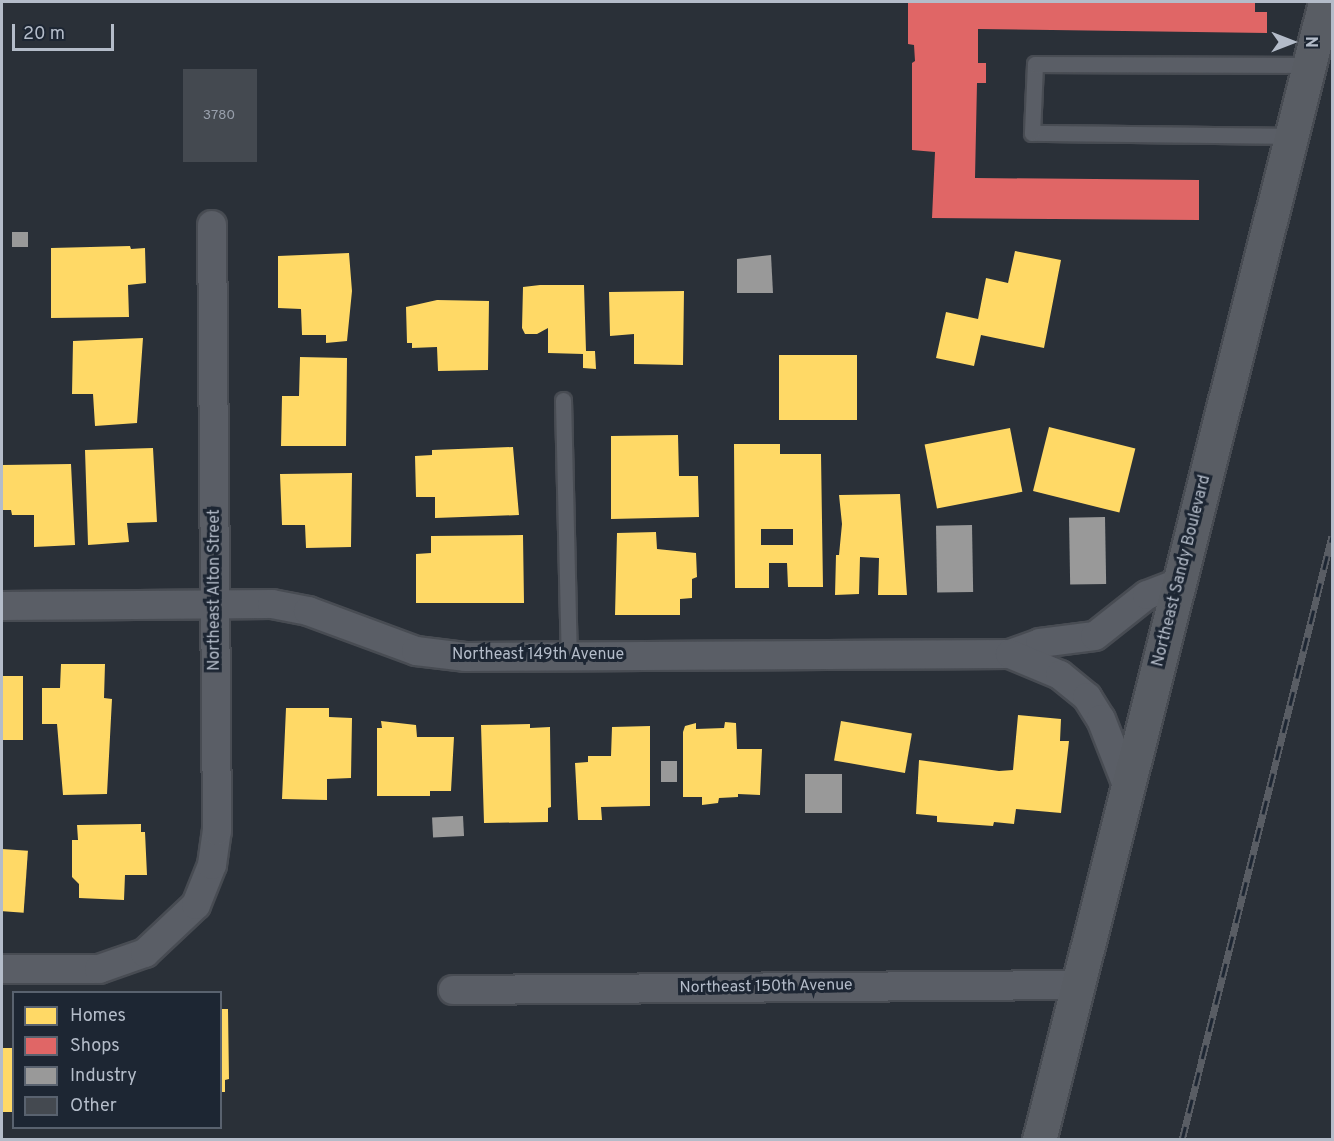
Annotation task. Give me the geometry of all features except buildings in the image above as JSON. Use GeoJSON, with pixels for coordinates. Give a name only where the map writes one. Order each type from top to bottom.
{"type":"FeatureCollection","features":[{"type":"Feature","properties":{"kind":"main road","name":"Northeast Sandy Boulevard"},"geometry":{"type":"LineString","coordinates":[[1039,1140],[1325,2]]}},
{"type":"Feature","properties":{"kind":"street","name":"Northeast Alton Street"},"geometry":{"type":"LineString","coordinates":[[2,969],[99,969],[145,953],[163,939],[196,905],[212,865],[217,831],[212,225]]}},
{"type":"Feature","properties":{"kind":"street","name":"Northeast 149th Avenue"},"geometry":{"type":"LineString","coordinates":[[2,606],[272,604],[308,611],[416,651],[465,657],[1010,654],[1040,643],[1095,636],[1147,595],[1179,583]]}},
{"type":"Feature","properties":{"kind":"street","name":"Northeast 149th Avenue"},"geometry":{"type":"LineString","coordinates":[[1010,654],[1060,675],[1087,697],[1101,719],[1128,788]]}},
{"type":"Feature","properties":{"kind":"street","name":"Northeast 150th Avenue"},"geometry":{"type":"LineString","coordinates":[[453,990],[1079,985]]}},
{"type":"Feature","properties":{"kind":"lane"},"geometry":{"type":"LineString","coordinates":[[1291,136],[1032,133],[1035,64],[1309,65]]}},
{"type":"Feature","properties":{"kind":"lane"},"geometry":{"type":"LineString","coordinates":[[563,400],[568,656]]}},
{"type":"Feature","properties":{"kind":"railway"},"geometry":{"type":"LineString","coordinates":[[1182,1140],[1332,536]]}}]}
